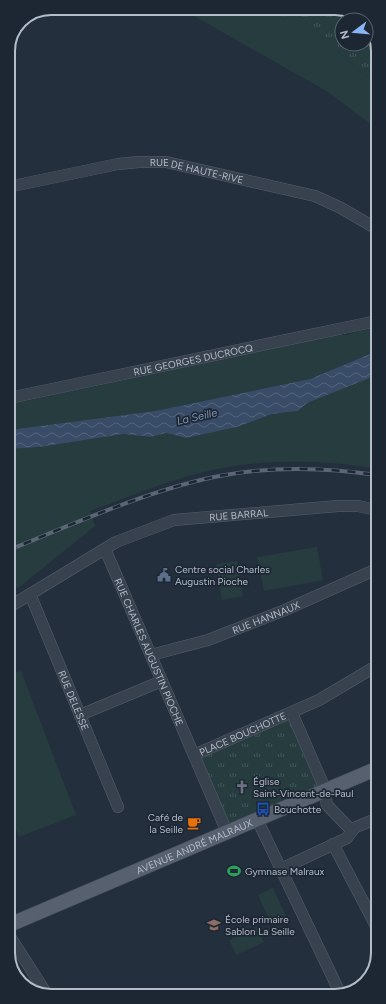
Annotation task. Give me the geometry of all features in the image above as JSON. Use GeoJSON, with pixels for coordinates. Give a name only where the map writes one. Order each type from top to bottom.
{"type":"FeatureCollection","features":[{"type":"Feature","properties":{"kind":"main road","name":"AVENUE ANDRÉ MALRAUX"},"geometry":{"type":"LineString","coordinates":[[15,923],[371,771]]}},
{"type":"Feature","properties":{"kind":"street","name":"RUE DE HAUTE-RIVE"},"geometry":{"type":"LineString","coordinates":[[15,186],[124,163],[166,162],[314,196],[341,208],[371,226]]}},
{"type":"Feature","properties":{"kind":"street","name":"RUE GEORGES DUCROCQ"},"geometry":{"type":"LineString","coordinates":[[15,397],[371,322]]}},
{"type":"Feature","properties":{"kind":"street","name":"RUE BARRAL"},"geometry":{"type":"LineString","coordinates":[[15,603],[123,539],[174,520],[338,506],[358,506],[371,509]]}},
{"type":"Feature","properties":{"kind":"street","name":"RUE CHARLES AUGUSTIN PIOCHE"},"geometry":{"type":"LineString","coordinates":[[105,549],[194,755]]}},
{"type":"Feature","properties":{"kind":"street","name":"RUE HANNAUX"},"geometry":{"type":"LineString","coordinates":[[151,656],[208,640],[285,610],[371,572]]}},
{"type":"Feature","properties":{"kind":"street","name":"RUE DELESSE"},"geometry":{"type":"LineString","coordinates":[[30,594],[118,807]]}},
{"type":"Feature","properties":{"kind":"street"},"geometry":{"type":"LineString","coordinates":[[292,713],[319,700],[371,669]]}},
{"type":"Feature","properties":{"kind":"street"},"geometry":{"type":"LineString","coordinates":[[80,715],[162,681]]}},
{"type":"Feature","properties":{"kind":"street","name":"PLACE BOUCHOTTE"},"geometry":{"type":"LineString","coordinates":[[227,832],[194,755],[292,713],[322,782],[327,805],[352,831]]}},
{"type":"Feature","properties":{"kind":"street"},"geometry":{"type":"LineString","coordinates":[[257,819],[338,989]]}},
{"type":"Feature","properties":{"kind":"street"},"geometry":{"type":"LineString","coordinates":[[281,869],[346,838],[356,827],[371,821]]}},
{"type":"Feature","properties":{"kind":"street"},"geometry":{"type":"LineString","coordinates":[[333,844],[371,917]]}},
{"type":"Feature","properties":{"kind":"street"},"geometry":{"type":"LineString","coordinates":[[15,943],[43,988]]}},
{"type":"Feature","properties":{"kind":"green space"},"geometry":{"type":"Polygon","coordinates":[[[192,15],[280,15],[320,35],[334,48],[334,52],[339,52],[371,81],[371,124],[328,92],[192,15]]]}},
{"type":"Feature","properties":{"kind":"green space"},"geometry":{"type":"Polygon","coordinates":[[[280,15],[334,15],[334,48],[320,35],[280,15]]]}},
{"type":"Feature","properties":{"kind":"green space"},"geometry":{"type":"Polygon","coordinates":[[[339,52],[371,52],[371,81],[339,52]]]}},
{"type":"Feature","properties":{"kind":"green space"},"geometry":{"type":"Polygon","coordinates":[[[371,328],[371,354],[310,379],[155,411],[15,429],[15,401],[83,389],[333,335],[346,335],[371,328]]]}},
{"type":"Feature","properties":{"kind":"green space"},"geometry":{"type":"Polygon","coordinates":[[[371,376],[371,468],[317,462],[277,462],[217,469],[169,482],[90,511],[95,526],[22,585],[15,589],[15,449],[40,447],[123,434],[151,437],[166,433],[186,438],[237,427],[272,414],[298,411],[307,403],[371,376]]]}},
{"type":"Feature","properties":{"kind":"green space"},"geometry":{"type":"Polygon","coordinates":[[[317,547],[323,580],[264,591],[257,557],[317,547]]]}},
{"type":"Feature","properties":{"kind":"green space"},"geometry":{"type":"Polygon","coordinates":[[[237,561],[243,596],[222,600],[216,564],[237,561]]]}},
{"type":"Feature","properties":{"kind":"green space"},"geometry":{"type":"Polygon","coordinates":[[[21,671],[76,815],[19,837],[15,826],[15,673],[21,671]]]}},
{"type":"Feature","properties":{"kind":"green space"},"geometry":{"type":"Polygon","coordinates":[[[292,713],[323,785],[227,832],[194,755],[292,713]]]}},
{"type":"Feature","properties":{"kind":"green space"},"geometry":{"type":"Polygon","coordinates":[[[273,888],[286,916],[271,923],[258,895],[273,888]]]}},
{"type":"Feature","properties":{"kind":"green space"},"geometry":{"type":"Polygon","coordinates":[[[257,927],[264,942],[236,955],[229,940],[257,927]]]}},
{"type":"Feature","properties":{"kind":"water","name":"La Seille"},"geometry":{"type":"Polygon","coordinates":[[[371,354],[371,377],[307,403],[298,411],[272,414],[237,427],[186,438],[166,433],[151,437],[123,434],[40,447],[15,449],[15,429],[155,411],[310,379],[371,354]]]}},
{"type":"Feature","properties":{"kind":"railway"},"geometry":{"type":"LineString","coordinates":[[15,548],[137,499],[214,477],[234,473],[275,469],[336,470],[371,474]]}},
{"type":"Feature","properties":{"kind":"place","name":"Centre social Charles Augustin Pioche"},"geometry":{"type":"Point","coordinates":[164,575]}},
{"type":"Feature","properties":{"kind":"place","name":"Église Saint-Vincent-de-Paul"},"geometry":{"type":"Point","coordinates":[242,787]}},
{"type":"Feature","properties":{"kind":"place","name":"Bouchotte"},"geometry":{"type":"Point","coordinates":[263,809]}},
{"type":"Feature","properties":{"kind":"place","name":"Café de la Seille"},"geometry":{"type":"Point","coordinates":[194,823]}},
{"type":"Feature","properties":{"kind":"place","name":"Gymnase Malraux"},"geometry":{"type":"Point","coordinates":[234,871]}},
{"type":"Feature","properties":{"kind":"place","name":"École primaire Sablon La Seille"},"geometry":{"type":"Point","coordinates":[214,925]}}]}
